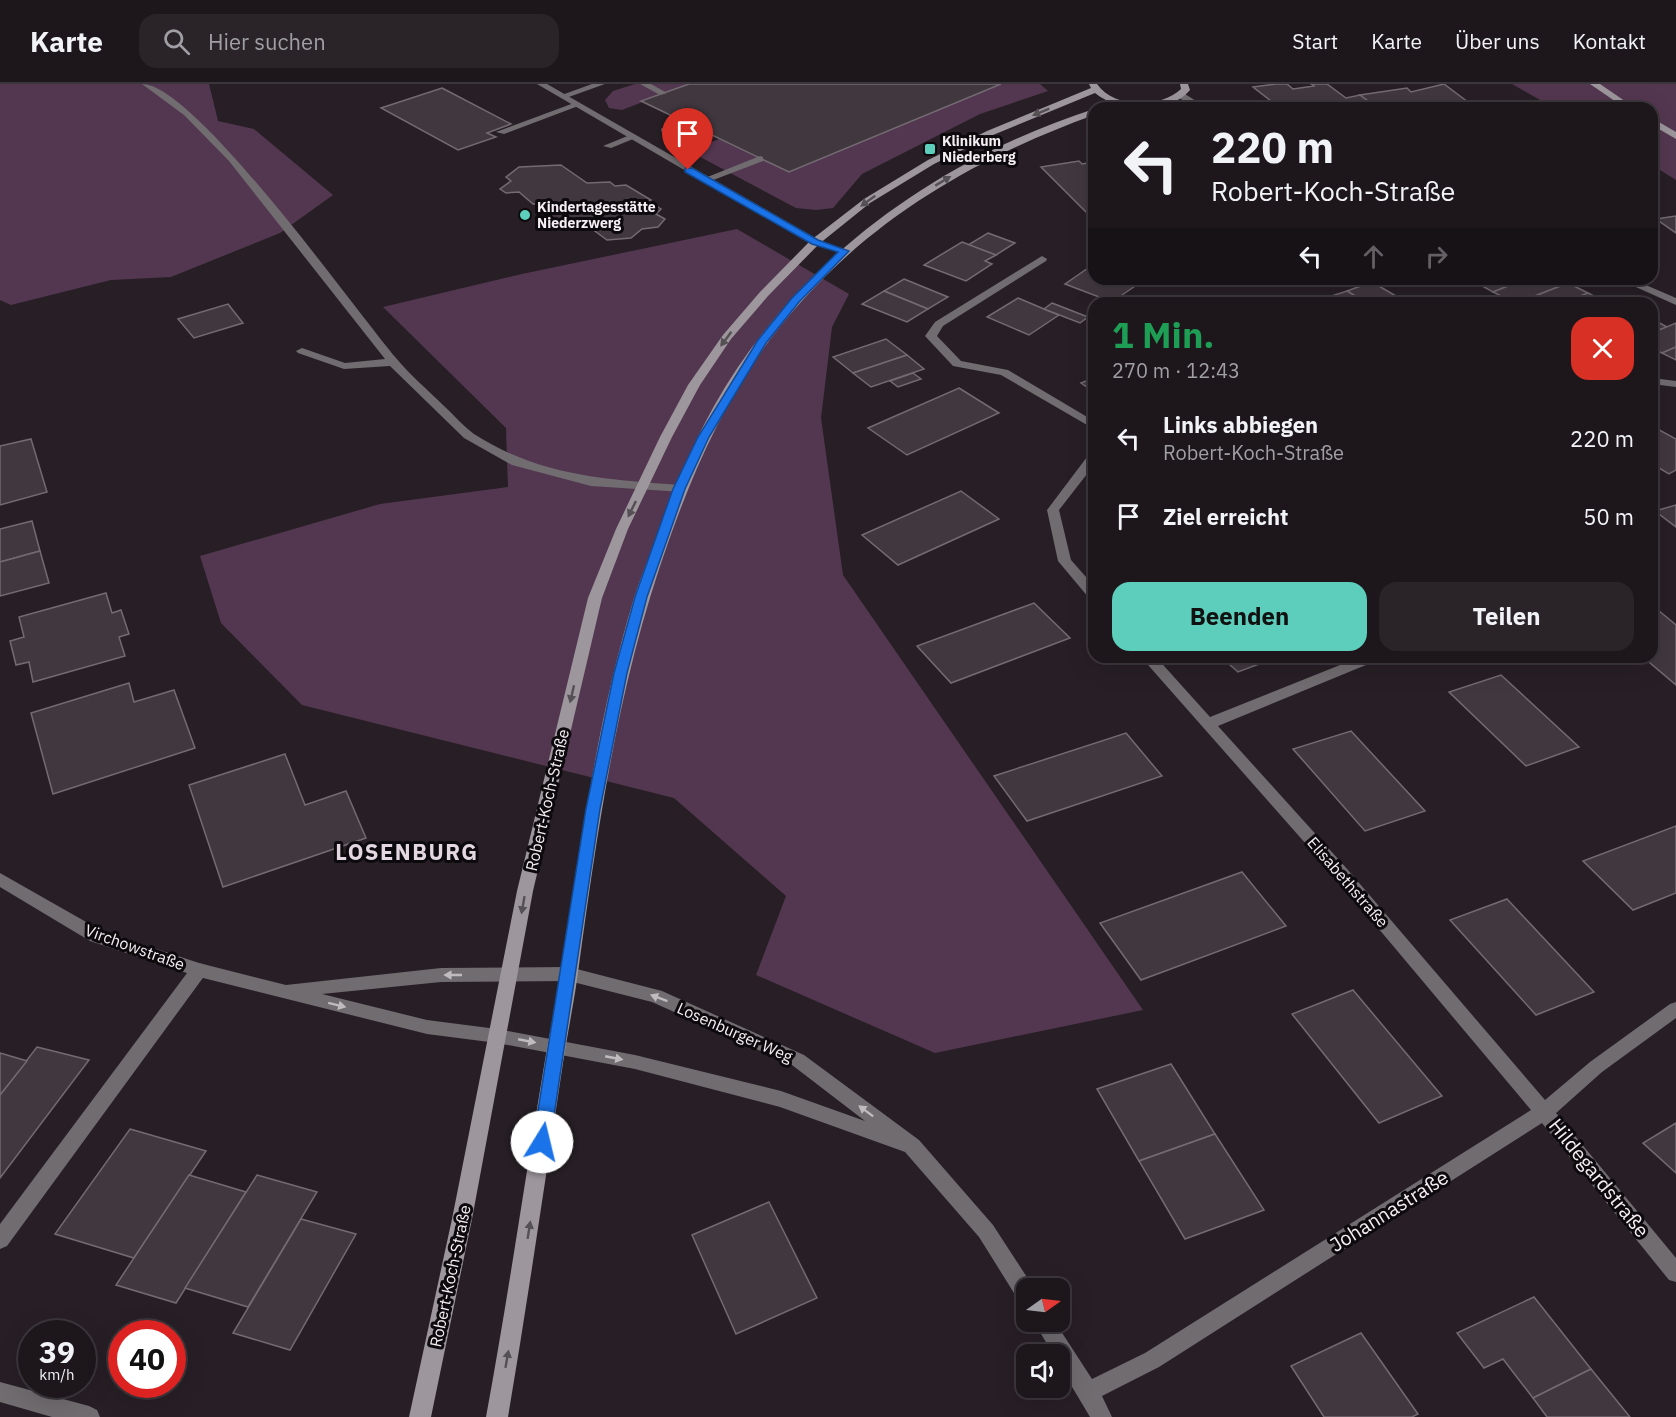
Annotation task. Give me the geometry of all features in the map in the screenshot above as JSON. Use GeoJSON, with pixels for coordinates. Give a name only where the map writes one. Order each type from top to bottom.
{"type":"FeatureCollection","features":[{"type":"Feature","properties":{"kind":"street"},"geometry":{"type":"LineString","coordinates":[[146,84],[187,112],[232,159],[393,362],[468,435],[516,462],[591,482],[642,488],[679,489]]}},
{"type":"Feature","properties":{"kind":"street"},"geometry":{"type":"LineString","coordinates":[[541,84],[815,242],[844,251]]}},
{"type":"Feature","properties":{"kind":"street"},"geometry":{"type":"LineString","coordinates":[[562,96],[601,84]]}},
{"type":"Feature","properties":{"kind":"street"},"geometry":{"type":"LineString","coordinates":[[644,84],[663,93]]}},
{"type":"Feature","properties":{"kind":"street"},"geometry":{"type":"LineString","coordinates":[[1163,102],[1182,96],[1186,90],[1184,84]]}},
{"type":"Feature","properties":{"kind":"street"},"geometry":{"type":"LineString","coordinates":[[1594,84],[1622,102]]}},
{"type":"Feature","properties":{"kind":"street"},"geometry":{"type":"LineString","coordinates":[[1094,87],[1105,97],[1121,102]]}},
{"type":"Feature","properties":{"kind":"street","name":"Robert-Koch-Straße"},"geometry":{"type":"LineString","coordinates":[[420,1417],[511,974],[525,891],[595,598],[622,529],[694,385],[727,337],[764,294],[815,242],[867,201],[931,162],[1094,87]]}},
{"type":"Feature","properties":{"kind":"street"},"geometry":{"type":"LineString","coordinates":[[1182,96],[1192,102]]}},
{"type":"Feature","properties":{"kind":"street"},"geometry":{"type":"LineString","coordinates":[[501,132],[577,105]]}},
{"type":"Feature","properties":{"kind":"street"},"geometry":{"type":"LineString","coordinates":[[497,1417],[532,1215],[591,821],[620,673],[641,597],[679,489],[704,437],[762,342],[796,300],[844,251],[888,216],[962,170],[1018,141],[1088,114]]}},
{"type":"Feature","properties":{"kind":"street"},"geometry":{"type":"LineString","coordinates":[[1658,125],[1676,136]]}},
{"type":"Feature","properties":{"kind":"street"},"geometry":{"type":"LineString","coordinates":[[608,146],[633,137]]}},
{"type":"Feature","properties":{"kind":"street"},"geometry":{"type":"LineString","coordinates":[[705,180],[760,159]]}},
{"type":"Feature","properties":{"kind":"street"},"geometry":{"type":"LineString","coordinates":[[1042,259],[939,324],[931,336],[957,364],[1004,372],[1088,422]]}},
{"type":"Feature","properties":{"kind":"street"},"geometry":{"type":"LineString","coordinates":[[1637,285],[1676,302]]}},
{"type":"Feature","properties":{"kind":"street"},"geometry":{"type":"LineString","coordinates":[[302,351],[344,366],[393,362]]}},
{"type":"Feature","properties":{"kind":"street"},"geometry":{"type":"LineString","coordinates":[[1658,382],[1676,384]]}},
{"type":"Feature","properties":{"kind":"street"},"geometry":{"type":"LineString","coordinates":[[1088,464],[1053,510],[1065,561],[1088,588]]}},
{"type":"Feature","properties":{"kind":"street","name":"Elisabethstraße"},"geometry":{"type":"LineString","coordinates":[[1153,663],[1342,874],[1545,1111]]}},
{"type":"Feature","properties":{"kind":"street"},"geometry":{"type":"LineString","coordinates":[[1208,724],[1357,663]]}},
{"type":"Feature","properties":{"kind":"street","name":"Virchowstraße"},"geometry":{"type":"LineString","coordinates":[[0,879],[96,936],[199,970],[427,1027],[497,1036],[556,1047]]}},
{"type":"Feature","properties":{"kind":"street"},"geometry":{"type":"LineString","coordinates":[[0,1240],[199,970]]}},
{"type":"Feature","properties":{"kind":"street","name":"Virchowstraße"},"geometry":{"type":"LineString","coordinates":[[280,991],[441,975],[569,974]]}},
{"type":"Feature","properties":{"kind":"street","name":"Losenburger Weg"},"geometry":{"type":"LineString","coordinates":[[569,974],[656,996],[798,1060],[912,1146],[986,1231],[1016,1278]]}},
{"type":"Feature","properties":{"kind":"street","name":"Johannastraße"},"geometry":{"type":"LineString","coordinates":[[1088,1392],[1152,1360],[1545,1111],[1596,1067],[1676,1009]]}},
{"type":"Feature","properties":{"kind":"street","name":"Losenburger Weg"},"geometry":{"type":"LineString","coordinates":[[556,1047],[634,1062],[781,1099],[912,1146]]}},
{"type":"Feature","properties":{"kind":"street","name":"Hildegardstraße"},"geometry":{"type":"LineString","coordinates":[[1545,1111],[1676,1273]]}},
{"type":"Feature","properties":{"kind":"street"},"geometry":{"type":"LineString","coordinates":[[1050,1332],[1101,1417]]}},
{"type":"Feature","properties":{"kind":"street"},"geometry":{"type":"LineString","coordinates":[[0,1392],[89,1417]]}},
{"type":"Feature","properties":{"kind":"shaded area"},"geometry":{"type":"Polygon","coordinates":[[[0,84],[209,84],[218,121],[254,129],[333,195],[280,233],[171,277],[111,280],[11,305],[0,300],[0,84]]]}},
{"type":"Feature","properties":{"kind":"shaded area"},"geometry":{"type":"Polygon","coordinates":[[[635,84],[689,84],[622,110],[609,108],[605,100],[613,91],[635,84]]]}},
{"type":"Feature","properties":{"kind":"shaded area"},"geometry":{"type":"Polygon","coordinates":[[[1001,84],[1040,84],[1048,91],[980,114],[862,174],[833,208],[816,210],[796,208],[689,151],[719,139],[789,172],[1001,84]]]}},
{"type":"Feature","properties":{"kind":"shaded area"},"geometry":{"type":"Polygon","coordinates":[[[1512,84],[1676,84],[1676,180],[1658,169],[1658,102],[1544,102],[1512,84]]]}},
{"type":"Feature","properties":{"kind":"shaded area"},"geometry":{"type":"Polygon","coordinates":[[[737,229],[849,294],[832,327],[821,418],[843,575],[1143,1010],[935,1053],[756,975],[786,896],[674,798],[302,705],[221,623],[200,556],[380,504],[508,487],[506,428],[383,307],[522,274],[737,229]]]}},
{"type":"Feature","properties":{"kind":"building"},"geometry":{"type":"Polygon","coordinates":[[[689,84],[1001,84],[789,172],[641,101],[689,84]]]}},
{"type":"Feature","properties":{"kind":"building"},"geometry":{"type":"Polygon","coordinates":[[[1287,84],[1293,89],[1314,86],[1311,84],[1327,84],[1346,98],[1360,95],[1370,102],[1272,102],[1253,87],[1287,84]]]}},
{"type":"Feature","properties":{"kind":"building"},"geometry":{"type":"Polygon","coordinates":[[[1444,84],[1468,102],[1370,102],[1360,95],[1407,88],[1411,92],[1444,84]]]}},
{"type":"Feature","properties":{"kind":"building"},"geometry":{"type":"Polygon","coordinates":[[[442,88],[511,124],[487,133],[496,137],[458,150],[381,108],[442,88]]]}},
{"type":"Feature","properties":{"kind":"building"},"geometry":{"type":"Polygon","coordinates":[[[678,123],[688,124],[687,127],[671,133],[662,131],[662,129],[678,123]]]}},
{"type":"Feature","properties":{"kind":"building"},"geometry":{"type":"Polygon","coordinates":[[[1079,161],[1082,164],[1088,163],[1088,213],[1087,213],[1041,167],[1079,161]]]}},
{"type":"Feature","properties":{"kind":"building"},"geometry":{"type":"Polygon","coordinates":[[[561,165],[587,183],[610,182],[615,186],[626,185],[651,200],[649,201],[661,209],[656,214],[665,219],[658,227],[642,229],[631,238],[607,240],[592,229],[580,227],[555,229],[543,220],[553,211],[543,204],[533,204],[519,192],[506,193],[500,189],[511,181],[506,177],[519,167],[561,165]]]}},
{"type":"Feature","properties":{"kind":"building"},"geometry":{"type":"Polygon","coordinates":[[[1676,216],[1676,233],[1658,220],[1676,216]]]}},
{"type":"Feature","properties":{"kind":"building"},"geometry":{"type":"Polygon","coordinates":[[[988,233],[1015,243],[996,255],[968,245],[988,233]]]}},
{"type":"Feature","properties":{"kind":"building"},"geometry":{"type":"Polygon","coordinates":[[[962,242],[996,255],[985,261],[992,264],[966,281],[924,265],[962,242]]]}},
{"type":"Feature","properties":{"kind":"building"},"geometry":{"type":"Polygon","coordinates":[[[1088,268],[1088,285],[1137,285],[1119,297],[1099,297],[1065,284],[1088,268]]]}},
{"type":"Feature","properties":{"kind":"building"},"geometry":{"type":"Polygon","coordinates":[[[904,279],[948,297],[928,309],[884,291],[904,279]]]}},
{"type":"Feature","properties":{"kind":"building"},"geometry":{"type":"Polygon","coordinates":[[[1364,285],[1377,285],[1398,297],[1357,297],[1347,291],[1364,285]]]}},
{"type":"Feature","properties":{"kind":"building"},"geometry":{"type":"Polygon","coordinates":[[[1480,285],[1511,285],[1493,292],[1480,285]]]}},
{"type":"Feature","properties":{"kind":"building"},"geometry":{"type":"Polygon","coordinates":[[[1511,285],[1554,285],[1558,287],[1532,297],[1503,297],[1493,292],[1511,285]]]}},
{"type":"Feature","properties":{"kind":"building"},"geometry":{"type":"Polygon","coordinates":[[[1563,285],[1572,285],[1588,293],[1578,297],[1533,297],[1563,285]]]}},
{"type":"Feature","properties":{"kind":"building"},"geometry":{"type":"Polygon","coordinates":[[[884,291],[928,309],[907,322],[862,304],[884,291]]]}},
{"type":"Feature","properties":{"kind":"building"},"geometry":{"type":"Polygon","coordinates":[[[1347,291],[1357,297],[1328,297],[1347,291]]]}},
{"type":"Feature","properties":{"kind":"building"},"geometry":{"type":"Polygon","coordinates":[[[1588,293],[1596,297],[1578,297],[1588,293]]]}},
{"type":"Feature","properties":{"kind":"building"},"geometry":{"type":"Polygon","coordinates":[[[1018,298],[1059,315],[1029,335],[987,317],[1018,298]]]}},
{"type":"Feature","properties":{"kind":"building"},"geometry":{"type":"Polygon","coordinates":[[[1052,303],[1088,317],[1080,323],[1044,309],[1052,303]]]}},
{"type":"Feature","properties":{"kind":"building"},"geometry":{"type":"Polygon","coordinates":[[[228,304],[243,323],[194,338],[178,319],[228,304]]]}},
{"type":"Feature","properties":{"kind":"building"},"geometry":{"type":"Polygon","coordinates":[[[1658,322],[1667,327],[1658,331],[1658,322]]]}},
{"type":"Feature","properties":{"kind":"building"},"geometry":{"type":"Polygon","coordinates":[[[1676,323],[1676,347],[1662,353],[1658,351],[1658,330],[1676,323]]]}},
{"type":"Feature","properties":{"kind":"building"},"geometry":{"type":"Polygon","coordinates":[[[886,339],[907,355],[853,373],[833,357],[886,339]]]}},
{"type":"Feature","properties":{"kind":"building"},"geometry":{"type":"Polygon","coordinates":[[[1676,347],[1676,360],[1662,353],[1676,347]]]}},
{"type":"Feature","properties":{"kind":"building"},"geometry":{"type":"Polygon","coordinates":[[[907,355],[924,369],[871,387],[853,373],[907,355]]]}},
{"type":"Feature","properties":{"kind":"building"},"geometry":{"type":"Polygon","coordinates":[[[913,373],[921,379],[898,387],[890,381],[913,373]]]}},
{"type":"Feature","properties":{"kind":"building"},"geometry":{"type":"Polygon","coordinates":[[[1088,380],[1088,388],[1081,383],[1088,380]]]}},
{"type":"Feature","properties":{"kind":"building"},"geometry":{"type":"Polygon","coordinates":[[[959,388],[999,413],[907,455],[868,428],[959,388]]]}},
{"type":"Feature","properties":{"kind":"building"},"geometry":{"type":"Polygon","coordinates":[[[1658,429],[1676,439],[1676,470],[1669,474],[1658,468],[1658,429]]]}},
{"type":"Feature","properties":{"kind":"building"},"geometry":{"type":"Polygon","coordinates":[[[31,439],[47,492],[0,505],[0,446],[31,439]]]}},
{"type":"Feature","properties":{"kind":"building"},"geometry":{"type":"Polygon","coordinates":[[[961,491],[999,519],[898,565],[862,535],[961,491]]]}},
{"type":"Feature","properties":{"kind":"building"},"geometry":{"type":"Polygon","coordinates":[[[1676,505],[1676,527],[1658,513],[1658,510],[1676,505]]]}},
{"type":"Feature","properties":{"kind":"building"},"geometry":{"type":"Polygon","coordinates":[[[32,521],[40,551],[0,562],[0,529],[32,521]]]}},
{"type":"Feature","properties":{"kind":"building"},"geometry":{"type":"Polygon","coordinates":[[[40,551],[49,583],[0,596],[0,562],[40,551]]]}},
{"type":"Feature","properties":{"kind":"building"},"geometry":{"type":"Polygon","coordinates":[[[106,593],[112,613],[121,610],[129,634],[119,637],[125,656],[33,682],[29,662],[16,665],[10,641],[24,637],[19,617],[106,593]]]}},
{"type":"Feature","properties":{"kind":"building"},"geometry":{"type":"Polygon","coordinates":[[[1034,603],[1070,638],[951,683],[917,646],[1034,603]]]}},
{"type":"Feature","properties":{"kind":"building"},"geometry":{"type":"Polygon","coordinates":[[[1658,610],[1676,625],[1676,685],[1650,663],[1658,663],[1658,610]]]}},
{"type":"Feature","properties":{"kind":"building"},"geometry":{"type":"Polygon","coordinates":[[[1228,663],[1262,663],[1238,672],[1228,663]]]}},
{"type":"Feature","properties":{"kind":"building"},"geometry":{"type":"Polygon","coordinates":[[[1501,675],[1579,747],[1526,766],[1449,692],[1501,675]]]}},
{"type":"Feature","properties":{"kind":"building"},"geometry":{"type":"Polygon","coordinates":[[[129,683],[134,702],[174,690],[195,748],[53,794],[31,713],[129,683]]]}},
{"type":"Feature","properties":{"kind":"building"},"geometry":{"type":"Polygon","coordinates":[[[1351,731],[1425,811],[1365,831],[1293,749],[1351,731]]]}},
{"type":"Feature","properties":{"kind":"building"},"geometry":{"type":"Polygon","coordinates":[[[1126,733],[1162,776],[1027,821],[994,776],[1126,733]]]}},
{"type":"Feature","properties":{"kind":"building"},"geometry":{"type":"Polygon","coordinates":[[[285,754],[305,805],[346,791],[366,838],[223,887],[189,785],[285,754]]]}},
{"type":"Feature","properties":{"kind":"building"},"geometry":{"type":"Polygon","coordinates":[[[1676,826],[1676,893],[1633,910],[1583,861],[1676,826]]]}},
{"type":"Feature","properties":{"kind":"building"},"geometry":{"type":"Polygon","coordinates":[[[1242,872],[1286,926],[1141,980],[1100,923],[1242,872]]]}},
{"type":"Feature","properties":{"kind":"building"},"geometry":{"type":"Polygon","coordinates":[[[1507,899],[1594,992],[1536,1015],[1450,920],[1507,899]]]}},
{"type":"Feature","properties":{"kind":"building"},"geometry":{"type":"Polygon","coordinates":[[[1353,990],[1442,1096],[1379,1123],[1292,1014],[1353,990]]]}},
{"type":"Feature","properties":{"kind":"building"},"geometry":{"type":"Polygon","coordinates":[[[37,1047],[89,1060],[0,1178],[0,1095],[37,1047]]]}},
{"type":"Feature","properties":{"kind":"building"},"geometry":{"type":"Polygon","coordinates":[[[0,1053],[27,1061],[0,1095],[0,1053]]]}},
{"type":"Feature","properties":{"kind":"building"},"geometry":{"type":"Polygon","coordinates":[[[1171,1064],[1215,1134],[1139,1161],[1097,1089],[1171,1064]]]}},
{"type":"Feature","properties":{"kind":"building"},"geometry":{"type":"Polygon","coordinates":[[[1676,1123],[1676,1173],[1643,1143],[1676,1123]]]}},
{"type":"Feature","properties":{"kind":"building"},"geometry":{"type":"Polygon","coordinates":[[[130,1129],[206,1151],[134,1258],[55,1234],[130,1129]]]}},
{"type":"Feature","properties":{"kind":"building"},"geometry":{"type":"Polygon","coordinates":[[[1215,1134],[1264,1210],[1185,1239],[1139,1161],[1215,1134]]]}},
{"type":"Feature","properties":{"kind":"building"},"geometry":{"type":"Polygon","coordinates":[[[189,1175],[246,1192],[176,1303],[116,1285],[189,1175]]]}},
{"type":"Feature","properties":{"kind":"building"},"geometry":{"type":"Polygon","coordinates":[[[257,1175],[317,1192],[248,1307],[185,1288],[257,1175]]]}},
{"type":"Feature","properties":{"kind":"building"},"geometry":{"type":"Polygon","coordinates":[[[769,1202],[817,1298],[736,1334],[692,1235],[769,1202]]]}},
{"type":"Feature","properties":{"kind":"building"},"geometry":{"type":"Polygon","coordinates":[[[301,1219],[356,1234],[290,1350],[233,1333],[301,1219]]]}},
{"type":"Feature","properties":{"kind":"building"},"geometry":{"type":"Polygon","coordinates":[[[1534,1297],[1591,1369],[1533,1398],[1503,1359],[1484,1368],[1457,1333],[1534,1297]]]}},
{"type":"Feature","properties":{"kind":"building"},"geometry":{"type":"Polygon","coordinates":[[[1361,1333],[1418,1414],[1412,1417],[1324,1417],[1291,1366],[1361,1333]]]}},
{"type":"Feature","properties":{"kind":"building"},"geometry":{"type":"Polygon","coordinates":[[[1591,1369],[1630,1417],[1547,1417],[1533,1398],[1591,1369]]]}},
{"type":"Feature","properties":{"kind":"place","name":"Klinikum Niederberg"},"geometry":{"type":"Point","coordinates":[930,149]}},
{"type":"Feature","properties":{"kind":"place","name":"Kindertagesstätte Niederzwerg"},"geometry":{"type":"Point","coordinates":[525,215]}},
{"type":"Feature","properties":{"kind":"district","name":"LOSENBURG"},"geometry":{"type":"Point","coordinates":[407,852]}},
{"type":"Feature","properties":{"kind":"route"},"geometry":{"type":"LineString","coordinates":[[542,1142],[593,809],[620,673],[641,597],[679,489],[723,404],[762,342],[796,300],[844,251],[815,242],[688,170]]}}]}
